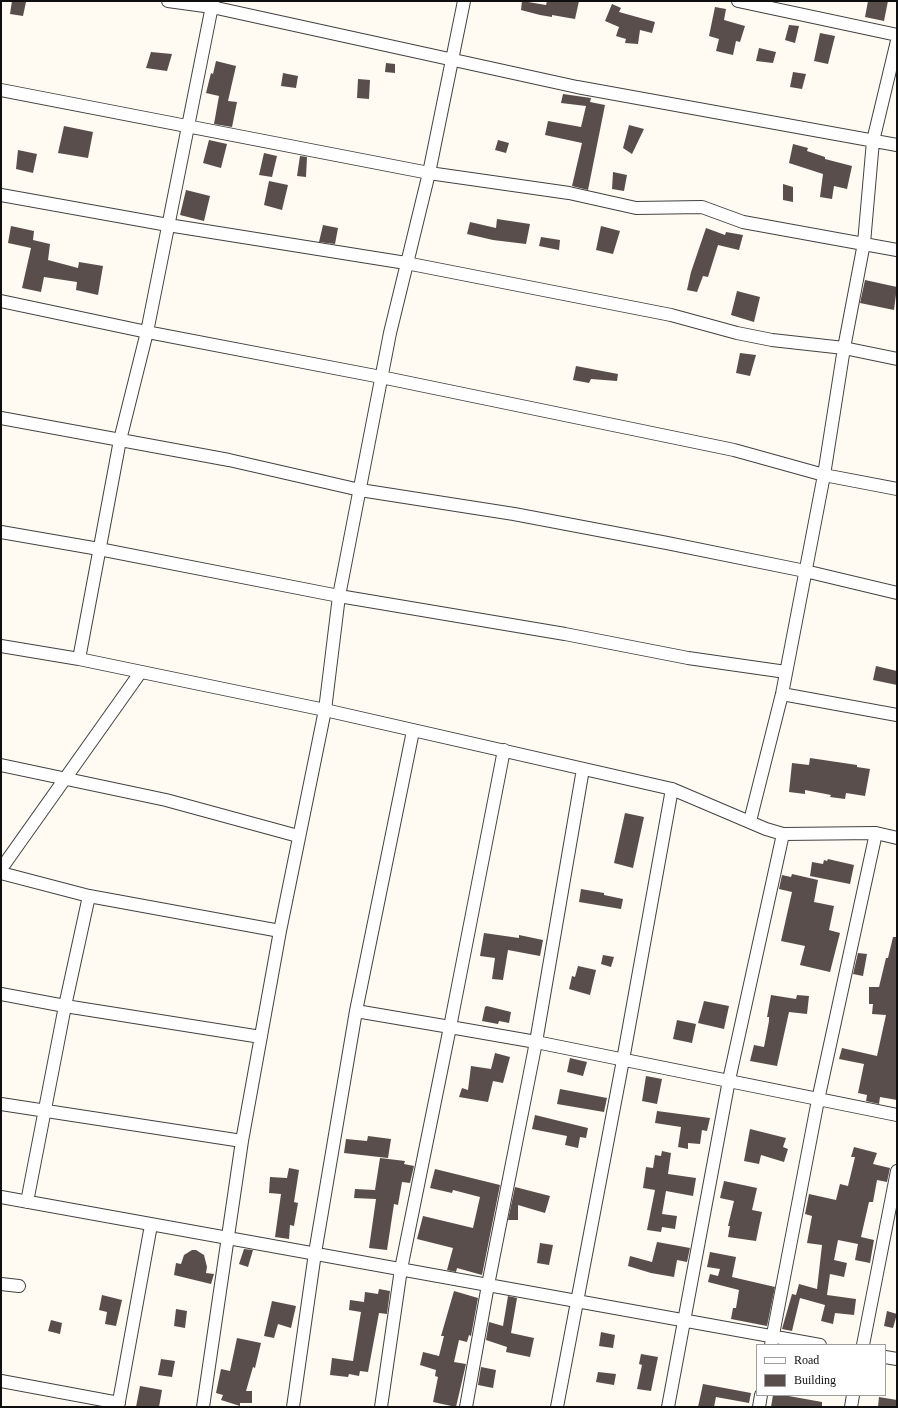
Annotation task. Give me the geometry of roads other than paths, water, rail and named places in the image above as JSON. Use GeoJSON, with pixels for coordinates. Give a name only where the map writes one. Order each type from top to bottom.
{"type":"FeatureCollection","features":[{"type":"Feature","properties":{"kind":"street"},"geometry":{"type":"LineString","coordinates":[[168,1],[212,4],[577,87],[897,145]]}},
{"type":"Feature","properties":{"kind":"street"},"geometry":{"type":"LineString","coordinates":[[204,1407],[242,1141],[298,836],[325,710],[339,596],[381,377],[406,263],[430,173],[451,59],[464,1]]}},
{"type":"Feature","properties":{"kind":"street"},"geometry":{"type":"LineString","coordinates":[[738,1],[897,36]]}},
{"type":"Feature","properties":{"kind":"street"},"geometry":{"type":"LineString","coordinates":[[80,659],[120,440],[147,332],[212,4]]}},
{"type":"Feature","properties":{"kind":"street"},"geometry":{"type":"LineString","coordinates":[[750,821],[782,694],[824,475],[844,348],[864,243],[873,141],[897,41]]}},
{"type":"Feature","properties":{"kind":"street"},"geometry":{"type":"LineString","coordinates":[[1,90],[430,173],[569,193],[636,208],[702,208],[743,222],[897,250]]}},
{"type":"Feature","properties":{"kind":"street"},"geometry":{"type":"LineString","coordinates":[[1,195],[168,225],[406,263],[671,315],[737,333],[772,340],[844,348],[897,359]]}},
{"type":"Feature","properties":{"kind":"street"},"geometry":{"type":"LineString","coordinates":[[1,301],[147,332],[381,377],[734,450],[824,475],[897,489]]}},
{"type":"Feature","properties":{"kind":"street"},"geometry":{"type":"LineString","coordinates":[[1,418],[229,460],[360,490],[514,514],[805,571],[897,593]]}},
{"type":"Feature","properties":{"kind":"street"},"geometry":{"type":"LineString","coordinates":[[1,532],[99,549],[339,596],[566,634],[688,658],[786,672]]}},
{"type":"Feature","properties":{"kind":"street"},"geometry":{"type":"LineString","coordinates":[[1,646],[80,659],[140,673],[325,710],[672,789],[766,829],[783,834],[876,833],[897,838]]}},
{"type":"Feature","properties":{"kind":"street"},"geometry":{"type":"LineString","coordinates":[[1,869],[67,779],[140,673]]}},
{"type":"Feature","properties":{"kind":"street"},"geometry":{"type":"LineString","coordinates":[[782,694],[897,715]]}},
{"type":"Feature","properties":{"kind":"street"},"geometry":{"type":"LineString","coordinates":[[293,1407],[315,1253],[356,1011],[413,731]]}},
{"type":"Feature","properties":{"kind":"street"},"geometry":{"type":"LineString","coordinates":[[381,1407],[401,1269],[504,750]]}},
{"type":"Feature","properties":{"kind":"street"},"geometry":{"type":"LineString","coordinates":[[1,765],[166,800],[298,836]]}},
{"type":"Feature","properties":{"kind":"street"},"geometry":{"type":"LineString","coordinates":[[466,1407],[488,1285],[536,1042],[583,769]]}},
{"type":"Feature","properties":{"kind":"street"},"geometry":{"type":"LineString","coordinates":[[557,1407],[623,1060],[672,789]]}},
{"type":"Feature","properties":{"kind":"street"},"geometry":{"type":"LineString","coordinates":[[771,1341],[818,1100],[876,833]]}},
{"type":"Feature","properties":{"kind":"street"},"geometry":{"type":"LineString","coordinates":[[668,1407],[729,1080],[783,834]]}},
{"type":"Feature","properties":{"kind":"street"},"geometry":{"type":"LineString","coordinates":[[1,873],[89,896],[280,932]]}},
{"type":"Feature","properties":{"kind":"street"},"geometry":{"type":"LineString","coordinates":[[27,1202],[64,1006],[89,896]]}},
{"type":"Feature","properties":{"kind":"street"},"geometry":{"type":"LineString","coordinates":[[1,994],[64,1006],[261,1037]]}},
{"type":"Feature","properties":{"kind":"street"},"geometry":{"type":"LineString","coordinates":[[356,1011],[536,1042],[897,1115]]}},
{"type":"Feature","properties":{"kind":"street"},"geometry":{"type":"LineString","coordinates":[[1,1104],[242,1141]]}},
{"type":"Feature","properties":{"kind":"street"},"geometry":{"type":"LineString","coordinates":[[863,1344],[897,1171]]}},
{"type":"Feature","properties":{"kind":"street"},"geometry":{"type":"LineString","coordinates":[[1,1197],[685,1320],[771,1341],[808,1344]]}},
{"type":"Feature","properties":{"kind":"street"},"geometry":{"type":"LineString","coordinates":[[1,1381],[118,1405],[151,1225]]}},
{"type":"Feature","properties":{"kind":"street"},"geometry":{"type":"LineString","coordinates":[[1,1284],[19,1286]]}},
{"type":"Feature","properties":{"kind":"street"},"geometry":{"type":"LineString","coordinates":[[886,1357],[897,1359]]}},
{"type":"Feature","properties":{"kind":"street"},"geometry":{"type":"LineString","coordinates":[[759,1407],[762,1396]]}},
{"type":"Feature","properties":{"kind":"street"},"geometry":{"type":"LineString","coordinates":[[851,1407],[853,1396]]}}]}
